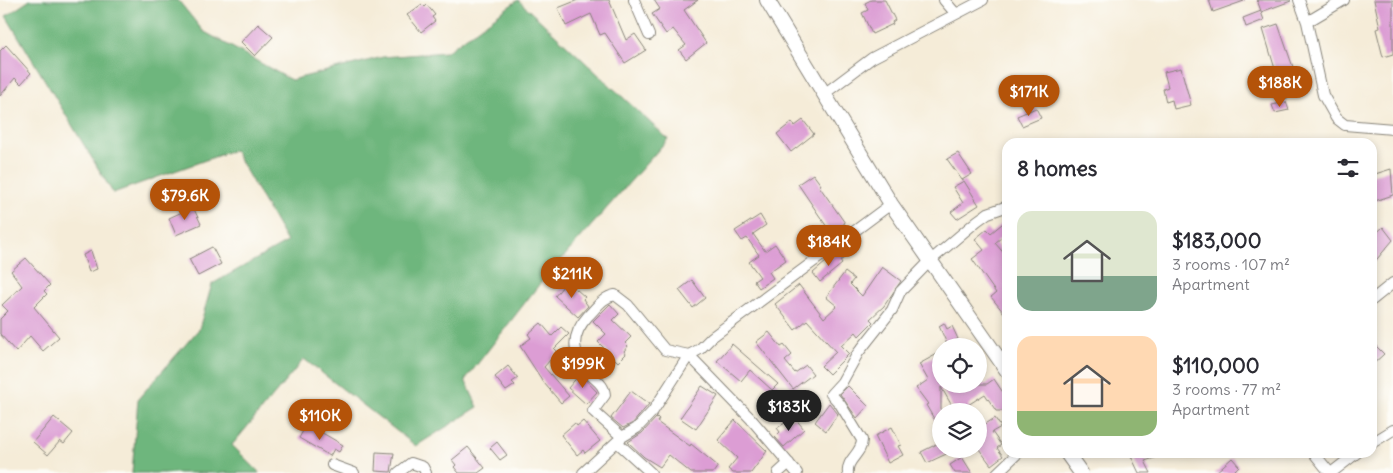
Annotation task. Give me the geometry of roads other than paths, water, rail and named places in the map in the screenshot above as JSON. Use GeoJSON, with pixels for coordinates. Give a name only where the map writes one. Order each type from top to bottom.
{"type":"FeatureCollection","features":[{"type":"Feature","properties":{"kind":"street"},"geometry":{"type":"LineString","coordinates":[[634,0],[649,35]]}},
{"type":"Feature","properties":{"kind":"street"},"geometry":{"type":"LineString","coordinates":[[767,0],[891,204],[1002,363]]}},
{"type":"Feature","properties":{"kind":"street"},"geometry":{"type":"LineString","coordinates":[[944,0],[956,14]]}},
{"type":"Feature","properties":{"kind":"street"},"geometry":{"type":"LineString","coordinates":[[824,94],[872,58],[983,0]]}},
{"type":"Feature","properties":{"kind":"street"},"geometry":{"type":"LineString","coordinates":[[1299,0],[1308,22],[1323,95],[1336,118],[1345,125],[1393,129]]}},
{"type":"Feature","properties":{"kind":"street"},"geometry":{"type":"LineString","coordinates":[[1308,22],[1344,0]]}},
{"type":"Feature","properties":{"kind":"street"},"geometry":{"type":"LineString","coordinates":[[583,473],[620,439],[637,428],[653,411],[689,355],[700,349],[712,337],[891,204]]}},
{"type":"Feature","properties":{"kind":"street"},"geometry":{"type":"LineString","coordinates":[[848,473],[848,465],[860,449],[862,440],[840,404],[830,394],[842,382],[858,353],[892,310],[900,292],[931,260],[988,212],[1002,208]]}},
{"type":"Feature","properties":{"kind":"street"},"geometry":{"type":"LineString","coordinates":[[1377,296],[1393,283]]}},
{"type":"Feature","properties":{"kind":"street"},"geometry":{"type":"LineString","coordinates":[[650,473],[593,411],[605,395],[604,390],[600,382],[590,374],[580,361],[574,344],[580,326],[604,299],[615,295],[628,305],[665,350],[689,355],[797,473]]}},
{"type":"Feature","properties":{"kind":"street"},"geometry":{"type":"LineString","coordinates":[[1377,441],[1393,430]]}},
{"type":"Feature","properties":{"kind":"street"},"geometry":{"type":"LineString","coordinates":[[997,473],[1013,458]]}},
{"type":"Feature","properties":{"kind":"street"},"geometry":{"type":"LineString","coordinates":[[1070,458],[1081,473]]}},
{"type":"Feature","properties":{"kind":"street"},"geometry":{"type":"LineString","coordinates":[[1318,458],[1330,473],[1350,458]]}},
{"type":"Feature","properties":{"kind":"street"},"geometry":{"type":"LineString","coordinates":[[398,473],[411,463],[423,468],[426,473]]}},
{"type":"Feature","properties":{"kind":"street"},"geometry":{"type":"LineString","coordinates":[[778,473],[789,463]]}},
{"type":"Feature","properties":{"kind":"street"},"geometry":{"type":"LineString","coordinates":[[332,464],[354,473]]}}]}
